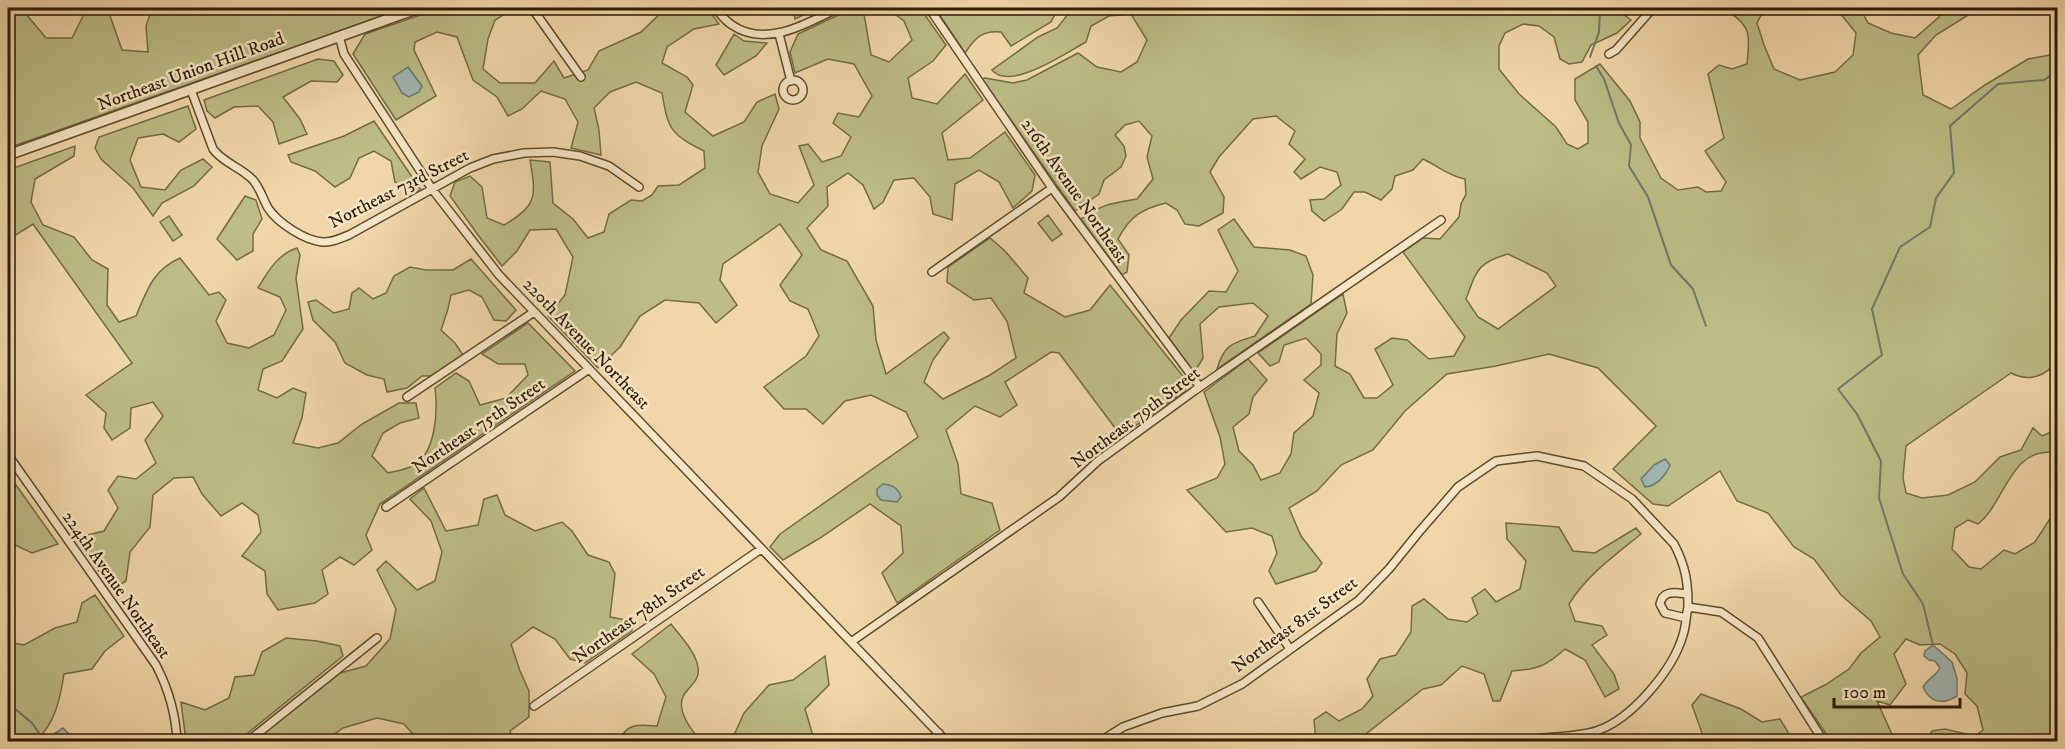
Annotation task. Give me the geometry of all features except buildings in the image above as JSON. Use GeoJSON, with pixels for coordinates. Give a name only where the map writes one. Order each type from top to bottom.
{"type":"FeatureCollection","features":[{"type":"Feature","properties":{"kind":"street","name":"Northeast Union Hill Road"},"geometry":{"type":"LineString","coordinates":[[8,155],[419,8]]}},
{"type":"Feature","properties":{"kind":"street"},"geometry":{"type":"LineString","coordinates":[[532,8],[581,77]]}},
{"type":"Feature","properties":{"kind":"street"},"geometry":{"type":"LineString","coordinates":[[716,8],[730,24],[748,33],[760,35],[779,34],[838,8]]}},
{"type":"Feature","properties":{"kind":"street","name":"216th Avenue Northeast"},"geometry":{"type":"LineString","coordinates":[[929,8],[1052,189],[1200,387]]}},
{"type":"Feature","properties":{"kind":"street"},"geometry":{"type":"LineString","coordinates":[[1609,54],[1616,50],[1653,8]]}},
{"type":"Feature","properties":{"kind":"street"},"geometry":{"type":"LineString","coordinates":[[779,34],[791,81]]}},
{"type":"Feature","properties":{"kind":"street","name":"220th Avenue Northeast"},"geometry":{"type":"LineString","coordinates":[[339,36],[344,54],[432,189],[499,275],[947,741]]}},
{"type":"Feature","properties":{"kind":"street","name":"Northeast 73rd Street"},"geometry":{"type":"LineString","coordinates":[[191,90],[213,149],[218,156],[253,180],[276,218],[308,237],[322,242],[349,235],[470,168],[493,159],[524,153],[553,152],[580,156],[609,166],[639,186]]}},
{"type":"Feature","properties":{"kind":"street"},"geometry":{"type":"LineString","coordinates":[[932,272],[1052,189]]}},
{"type":"Feature","properties":{"kind":"street","name":"Northeast 79th Street"},"geometry":{"type":"LineString","coordinates":[[851,642],[1059,497],[1098,461],[1200,387],[1441,220]]}},
{"type":"Feature","properties":{"kind":"street"},"geometry":{"type":"LineString","coordinates":[[407,397],[534,312]]}},
{"type":"Feature","properties":{"kind":"street","name":"Northeast 75th Street"},"geometry":{"type":"LineString","coordinates":[[386,507],[589,369]]}},
{"type":"Feature","properties":{"kind":"street","name":"224th Avenue Northeast"},"geometry":{"type":"LineString","coordinates":[[8,455],[156,665],[163,678],[173,711],[177,741]]}},
{"type":"Feature","properties":{"kind":"street","name":"Northeast 81st Street"},"geometry":{"type":"LineString","coordinates":[[1099,741],[1123,727],[1162,713],[1198,706],[1242,684],[1359,600],[1389,569],[1458,487],[1496,461],[1537,456],[1584,466],[1632,499],[1674,544],[1686,571],[1688,607],[1683,636],[1671,661],[1643,699],[1622,717],[1595,731],[1518,741]]}},
{"type":"Feature","properties":{"kind":"street","name":"Northeast 78th Street"},"geometry":{"type":"LineString","coordinates":[[534,706],[761,549]]}},
{"type":"Feature","properties":{"kind":"street"},"geometry":{"type":"LineString","coordinates":[[1686,618],[1665,613],[1660,604],[1662,597],[1668,593],[1688,594]]}},
{"type":"Feature","properties":{"kind":"street"},"geometry":{"type":"LineString","coordinates":[[1258,602],[1290,649]]}},
{"type":"Feature","properties":{"kind":"street"},"geometry":{"type":"LineString","coordinates":[[1688,607],[1721,612],[1758,638],[1824,741]]}},
{"type":"Feature","properties":{"kind":"street"},"geometry":{"type":"LineString","coordinates":[[247,741],[377,638]]}},
{"type":"Feature","properties":{"kind":"street"},"geometry":{"type":"LineString","coordinates":[[928,741],[939,733]]}},
{"type":"Feature","properties":{"kind":"green space"},"geometry":{"type":"Polygon","coordinates":[[[8,8],[21,8],[46,38],[72,38],[87,8],[108,10],[122,50],[148,52],[146,26],[152,8],[219,8],[224,13],[262,12],[266,8],[404,8],[8,148],[8,8]]]}},
{"type":"Feature","properties":{"kind":"green space"},"geometry":{"type":"Polygon","coordinates":[[[441,8],[443,15],[464,8],[515,8],[495,20],[488,39],[483,69],[500,83],[535,83],[554,61],[564,78],[588,70],[599,51],[641,32],[666,8],[707,8],[719,24],[694,29],[667,47],[662,63],[687,77],[693,85],[685,112],[713,136],[744,122],[757,102],[775,94],[779,109],[762,146],[758,172],[770,194],[798,203],[814,185],[799,146],[808,144],[822,162],[841,156],[851,137],[833,123],[838,113],[859,117],[872,96],[854,64],[828,59],[795,73],[790,52],[798,34],[853,8],[863,8],[871,55],[889,62],[912,40],[904,21],[886,8],[920,8],[946,45],[933,61],[908,78],[912,98],[937,104],[965,74],[983,100],[942,133],[948,160],[970,158],[1005,132],[1035,175],[1032,191],[1013,208],[999,182],[979,170],[955,184],[952,220],[933,214],[930,197],[914,178],[894,180],[883,202],[874,209],[863,185],[848,173],[827,187],[828,206],[807,228],[821,250],[847,261],[873,306],[876,340],[886,374],[944,332],[949,338],[933,360],[924,382],[943,399],[990,375],[1016,358],[1007,321],[991,298],[974,300],[947,282],[948,267],[990,238],[1005,251],[1028,278],[1024,293],[1065,317],[1090,310],[1110,285],[1186,380],[1185,391],[1121,436],[1059,353],[1051,352],[1005,382],[1017,405],[1000,417],[975,406],[946,430],[958,464],[961,494],[992,503],[1000,530],[897,603],[882,573],[903,553],[901,526],[870,504],[783,560],[770,547],[780,534],[918,437],[906,412],[871,395],[845,401],[823,424],[806,409],[784,409],[764,387],[806,356],[819,336],[808,309],[790,301],[780,285],[802,255],[780,224],[723,264],[720,280],[737,305],[716,323],[699,303],[665,300],[640,316],[620,347],[598,368],[548,316],[565,295],[573,257],[556,229],[530,230],[517,251],[502,266],[450,196],[455,182],[470,176],[482,187],[487,218],[504,225],[523,211],[532,198],[530,160],[550,162],[553,203],[573,219],[588,238],[604,232],[609,214],[631,200],[642,201],[652,195],[658,186],[679,185],[705,168],[704,151],[684,140],[672,129],[666,115],[662,93],[636,82],[610,92],[594,108],[601,155],[571,148],[578,122],[565,99],[541,91],[522,109],[508,116],[497,97],[473,80],[457,37],[437,32],[415,42],[414,50],[436,96],[396,120],[353,54],[365,34],[441,8]]]}},
{"type":"Feature","properties":{"kind":"green space"},"geometry":{"type":"Polygon","coordinates":[[[793,8],[818,8],[795,19],[793,8]]]}},
{"type":"Feature","properties":{"kind":"green space"},"geometry":{"type":"Polygon","coordinates":[[[935,8],[1032,8],[1036,12],[1050,11],[1054,16],[1051,22],[1011,46],[1001,32],[989,32],[976,39],[965,53],[935,8]]]}},
{"type":"Feature","properties":{"kind":"green space"},"geometry":{"type":"Polygon","coordinates":[[[1076,8],[1615,8],[1631,20],[1617,33],[1591,45],[1582,62],[1569,64],[1560,59],[1554,37],[1539,26],[1523,24],[1505,33],[1499,46],[1499,69],[1519,94],[1556,127],[1567,144],[1578,149],[1588,143],[1588,122],[1575,100],[1575,79],[1600,64],[1630,101],[1640,122],[1640,138],[1661,178],[1678,190],[1698,187],[1706,192],[1721,191],[1726,182],[1705,151],[1724,138],[1708,74],[1719,65],[1732,69],[1747,64],[1748,35],[1743,24],[1730,13],[1732,8],[1765,8],[1757,23],[1774,69],[1800,80],[1835,72],[1853,55],[1856,33],[1836,8],[1860,8],[1868,23],[1891,33],[1915,38],[1939,17],[1941,8],[1973,8],[1970,14],[1936,35],[1918,55],[1923,95],[1951,109],[2028,59],[2057,52],[2057,360],[2048,370],[2037,376],[2024,377],[2011,373],[1906,446],[1903,478],[1906,493],[1922,498],[1948,495],[1975,482],[2000,457],[2021,450],[2033,428],[2042,436],[2054,431],[2054,413],[2057,410],[2057,453],[2041,453],[2029,458],[2019,466],[1988,514],[1978,524],[1968,520],[1955,528],[1952,549],[1969,567],[1981,569],[2004,550],[2015,554],[2035,542],[2053,514],[2057,512],[2057,741],[1926,741],[1932,731],[1945,729],[1975,736],[1983,730],[1977,706],[1965,694],[1967,673],[1955,654],[1940,644],[1920,645],[1906,639],[1894,654],[1906,684],[1890,705],[1877,701],[1895,741],[1831,741],[1801,697],[1849,669],[1861,653],[1880,637],[1871,621],[1841,595],[1814,559],[1794,547],[1768,513],[1737,501],[1720,471],[1668,506],[1653,504],[1613,469],[1656,426],[1598,368],[1549,354],[1447,374],[1405,411],[1373,450],[1341,465],[1317,491],[1289,508],[1301,536],[1322,563],[1316,571],[1276,584],[1269,571],[1277,553],[1272,536],[1252,528],[1226,532],[1187,490],[1217,478],[1225,464],[1220,437],[1204,392],[1248,359],[1267,380],[1253,397],[1249,414],[1233,427],[1239,451],[1253,465],[1261,480],[1280,473],[1291,454],[1294,433],[1313,416],[1319,393],[1304,380],[1321,365],[1321,354],[1306,338],[1284,345],[1279,362],[1270,366],[1258,353],[1343,294],[1347,313],[1337,334],[1335,366],[1350,374],[1364,398],[1377,398],[1393,385],[1375,349],[1392,338],[1407,340],[1429,359],[1454,356],[1465,337],[1403,252],[1423,238],[1440,239],[1459,217],[1461,204],[1466,194],[1465,179],[1423,159],[1413,170],[1395,176],[1392,189],[1381,200],[1365,192],[1354,192],[1342,209],[1324,221],[1312,211],[1310,200],[1324,199],[1341,185],[1337,172],[1320,167],[1301,179],[1294,172],[1305,159],[1289,144],[1295,131],[1276,116],[1253,119],[1219,157],[1210,172],[1224,197],[1223,213],[1199,226],[1185,224],[1177,210],[1166,203],[1143,211],[1132,219],[1118,239],[1129,255],[1127,272],[1122,275],[1081,219],[1108,205],[1137,199],[1153,179],[1147,157],[1152,136],[1139,121],[1125,125],[1115,135],[1124,146],[1126,156],[1121,167],[1104,180],[1099,194],[1075,211],[982,79],[1013,83],[1027,80],[1078,53],[1097,67],[1121,72],[1137,62],[1147,40],[1131,14],[1109,16],[1091,26],[1086,42],[1039,68],[1012,76],[1000,76],[992,70],[1038,37],[1057,28],[1076,8]],[[1508,254],[1498,257],[1484,265],[1476,274],[1466,299],[1478,317],[1498,329],[1556,286],[1547,273],[1508,254]]]}},
{"type":"Feature","properties":{"kind":"green space"},"geometry":{"type":"Polygon","coordinates":[[[734,34],[744,41],[767,43],[756,56],[724,75],[716,65],[734,34]]]}},
{"type":"Feature","properties":{"kind":"green space"},"geometry":{"type":"Polygon","coordinates":[[[318,59],[334,61],[343,75],[337,82],[311,81],[283,97],[300,119],[307,134],[279,144],[273,122],[258,106],[234,107],[215,118],[207,111],[204,100],[318,59]]]}},
{"type":"Feature","properties":{"kind":"green space"},"geometry":{"type":"Polygon","coordinates":[[[188,106],[196,129],[179,142],[163,134],[138,138],[130,160],[141,187],[165,190],[181,170],[203,159],[212,167],[194,186],[162,203],[153,216],[133,188],[101,159],[95,148],[99,137],[188,106]]]}},
{"type":"Feature","properties":{"kind":"green space"},"geometry":{"type":"Polygon","coordinates":[[[374,121],[421,190],[413,194],[395,182],[391,161],[374,151],[359,158],[350,178],[335,187],[315,171],[291,162],[288,155],[344,136],[374,121]]]}},
{"type":"Feature","properties":{"kind":"green space"},"geometry":{"type":"Polygon","coordinates":[[[75,146],[74,156],[35,179],[31,202],[43,225],[74,237],[92,260],[108,269],[107,305],[119,322],[136,316],[157,275],[163,268],[180,258],[209,295],[219,292],[226,300],[216,321],[227,343],[249,348],[274,335],[286,310],[280,297],[258,288],[279,259],[297,248],[300,255],[296,278],[303,329],[282,361],[263,369],[258,390],[277,398],[293,388],[306,393],[302,418],[293,443],[318,448],[338,443],[362,424],[399,403],[416,403],[419,418],[400,423],[383,433],[372,456],[388,473],[412,466],[420,460],[431,443],[436,408],[435,388],[456,373],[469,381],[480,405],[506,398],[528,375],[525,364],[498,364],[482,354],[528,323],[575,371],[380,504],[366,535],[372,550],[354,565],[340,557],[322,570],[328,594],[315,603],[278,610],[267,594],[265,571],[242,556],[261,532],[258,515],[242,503],[221,516],[202,494],[193,477],[174,478],[153,495],[150,527],[130,552],[126,581],[112,589],[75,538],[104,531],[118,508],[108,490],[118,476],[136,479],[156,463],[145,440],[163,416],[153,402],[131,408],[130,428],[112,440],[104,428],[106,413],[86,395],[132,363],[33,224],[8,240],[8,170],[75,146]]]}},
{"type":"Feature","properties":{"kind":"green space"},"geometry":{"type":"Polygon","coordinates":[[[245,196],[256,200],[262,219],[253,234],[253,251],[237,260],[217,239],[245,196]]]}},
{"type":"Feature","properties":{"kind":"green space"},"geometry":{"type":"Polygon","coordinates":[[[1048,215],[1062,234],[1052,241],[1038,223],[1048,215]]]}},
{"type":"Feature","properties":{"kind":"green space"},"geometry":{"type":"Polygon","coordinates":[[[169,216],[182,235],[173,241],[160,222],[169,216]]]}},
{"type":"Feature","properties":{"kind":"green space"},"geometry":{"type":"Polygon","coordinates":[[[1234,219],[1254,247],[1290,250],[1306,256],[1313,275],[1311,304],[1217,369],[1226,350],[1235,343],[1255,336],[1268,316],[1253,303],[1219,307],[1200,324],[1203,358],[1194,373],[1169,338],[1181,320],[1209,291],[1226,292],[1238,271],[1218,230],[1234,219]]]}},
{"type":"Feature","properties":{"kind":"green space"},"geometry":{"type":"Polygon","coordinates":[[[471,259],[516,310],[506,321],[494,320],[482,297],[469,290],[451,295],[441,330],[455,343],[463,355],[433,376],[422,376],[407,388],[387,392],[384,379],[367,375],[345,363],[335,342],[313,320],[308,302],[316,300],[334,313],[349,309],[352,293],[359,288],[373,299],[386,293],[394,276],[410,267],[426,270],[453,270],[471,259]]]}},
{"type":"Feature","properties":{"kind":"green space"},"geometry":{"type":"Polygon","coordinates":[[[16,485],[58,544],[32,553],[9,542],[8,493],[16,485]]]}},
{"type":"Feature","properties":{"kind":"green space"},"geometry":{"type":"Polygon","coordinates":[[[424,488],[446,531],[478,525],[484,499],[497,495],[505,515],[535,531],[562,522],[572,531],[588,555],[609,562],[615,574],[610,617],[631,621],[632,631],[585,663],[570,659],[555,639],[533,627],[511,644],[529,691],[529,717],[510,731],[514,741],[419,741],[404,724],[377,718],[343,728],[325,741],[253,742],[340,673],[366,666],[390,639],[396,609],[377,570],[386,561],[417,590],[435,581],[442,552],[431,521],[410,499],[424,488]]]}},
{"type":"Feature","properties":{"kind":"green space"},"geometry":{"type":"Polygon","coordinates":[[[1506,523],[1559,527],[1573,551],[1595,553],[1636,528],[1641,534],[1593,575],[1569,604],[1575,621],[1602,626],[1607,635],[1592,645],[1614,674],[1619,689],[1605,697],[1585,660],[1565,649],[1541,666],[1512,671],[1500,701],[1493,701],[1484,674],[1462,666],[1441,685],[1423,689],[1357,741],[1316,741],[1314,720],[1326,712],[1339,721],[1362,709],[1373,696],[1367,679],[1380,659],[1396,655],[1411,632],[1412,606],[1424,599],[1448,619],[1467,622],[1478,614],[1472,598],[1485,589],[1496,602],[1520,589],[1526,561],[1507,539],[1506,523]]]}},
{"type":"Feature","properties":{"kind":"green space"},"geometry":{"type":"Polygon","coordinates":[[[95,595],[124,636],[105,651],[92,669],[64,674],[56,710],[48,727],[36,741],[8,741],[8,642],[24,645],[55,628],[77,622],[82,603],[95,595]]]}},
{"type":"Feature","properties":{"kind":"green space"},"geometry":{"type":"Polygon","coordinates":[[[671,624],[688,645],[697,662],[698,675],[681,704],[685,718],[701,741],[619,741],[626,730],[635,726],[657,726],[666,697],[654,674],[632,654],[671,624]]]}},
{"type":"Feature","properties":{"kind":"green space"},"geometry":{"type":"Polygon","coordinates":[[[286,638],[340,646],[343,656],[238,741],[186,741],[181,702],[205,710],[229,698],[235,677],[254,675],[262,652],[286,638]]]}},
{"type":"Feature","properties":{"kind":"green space"},"geometry":{"type":"Polygon","coordinates":[[[825,656],[829,685],[805,709],[813,736],[820,741],[723,741],[735,733],[744,713],[769,685],[793,680],[825,656]]]}},
{"type":"Feature","properties":{"kind":"green space"},"geometry":{"type":"Polygon","coordinates":[[[1701,694],[1741,709],[1762,722],[1780,719],[1788,732],[1785,741],[1695,741],[1702,733],[1692,705],[1701,694]]]}},
{"type":"Feature","properties":{"kind":"water"},"geometry":{"type":"Polygon","coordinates":[[[408,67],[422,86],[419,92],[409,97],[402,93],[393,77],[408,67]]]}},
{"type":"Feature","properties":{"kind":"water"},"geometry":{"type":"Polygon","coordinates":[[[1665,459],[1670,465],[1666,473],[1657,482],[1645,487],[1641,479],[1654,465],[1665,459]]]}},
{"type":"Feature","properties":{"kind":"water"},"geometry":{"type":"Polygon","coordinates":[[[883,484],[897,489],[901,497],[897,502],[881,500],[877,495],[877,489],[883,484]]]}},
{"type":"Feature","properties":{"kind":"water"},"geometry":{"type":"Polygon","coordinates":[[[1933,645],[1952,662],[1957,678],[1957,696],[1947,701],[1933,699],[1923,687],[1940,668],[1935,661],[1924,656],[1925,651],[1933,645]]]}},
{"type":"Feature","properties":{"kind":"water"},"geometry":{"type":"Polygon","coordinates":[[[63,728],[76,741],[43,741],[44,740],[63,728]]]}},
{"type":"Feature","properties":{"kind":"waterway"},"geometry":{"type":"LineString","coordinates":[[1590,57],[1599,32],[1600,8]]}},
{"type":"Feature","properties":{"kind":"waterway"},"geometry":{"type":"LineString","coordinates":[[1596,66],[1604,79],[1619,123],[1631,145],[1629,166],[1648,197],[1671,265],[1693,289],[1706,326]]}},
{"type":"Feature","properties":{"kind":"waterway"},"geometry":{"type":"LineString","coordinates":[[1933,645],[1923,604],[1903,574],[1879,498],[1881,461],[1857,414],[1838,389],[1882,355],[1872,309],[1900,247],[1930,227],[1936,198],[1954,173],[1950,126],[1998,84],[2044,80],[2058,70]]}},
{"type":"Feature","properties":{"kind":"waterway"},"geometry":{"type":"LineString","coordinates":[[8,703],[32,723],[44,740]]}}]}
